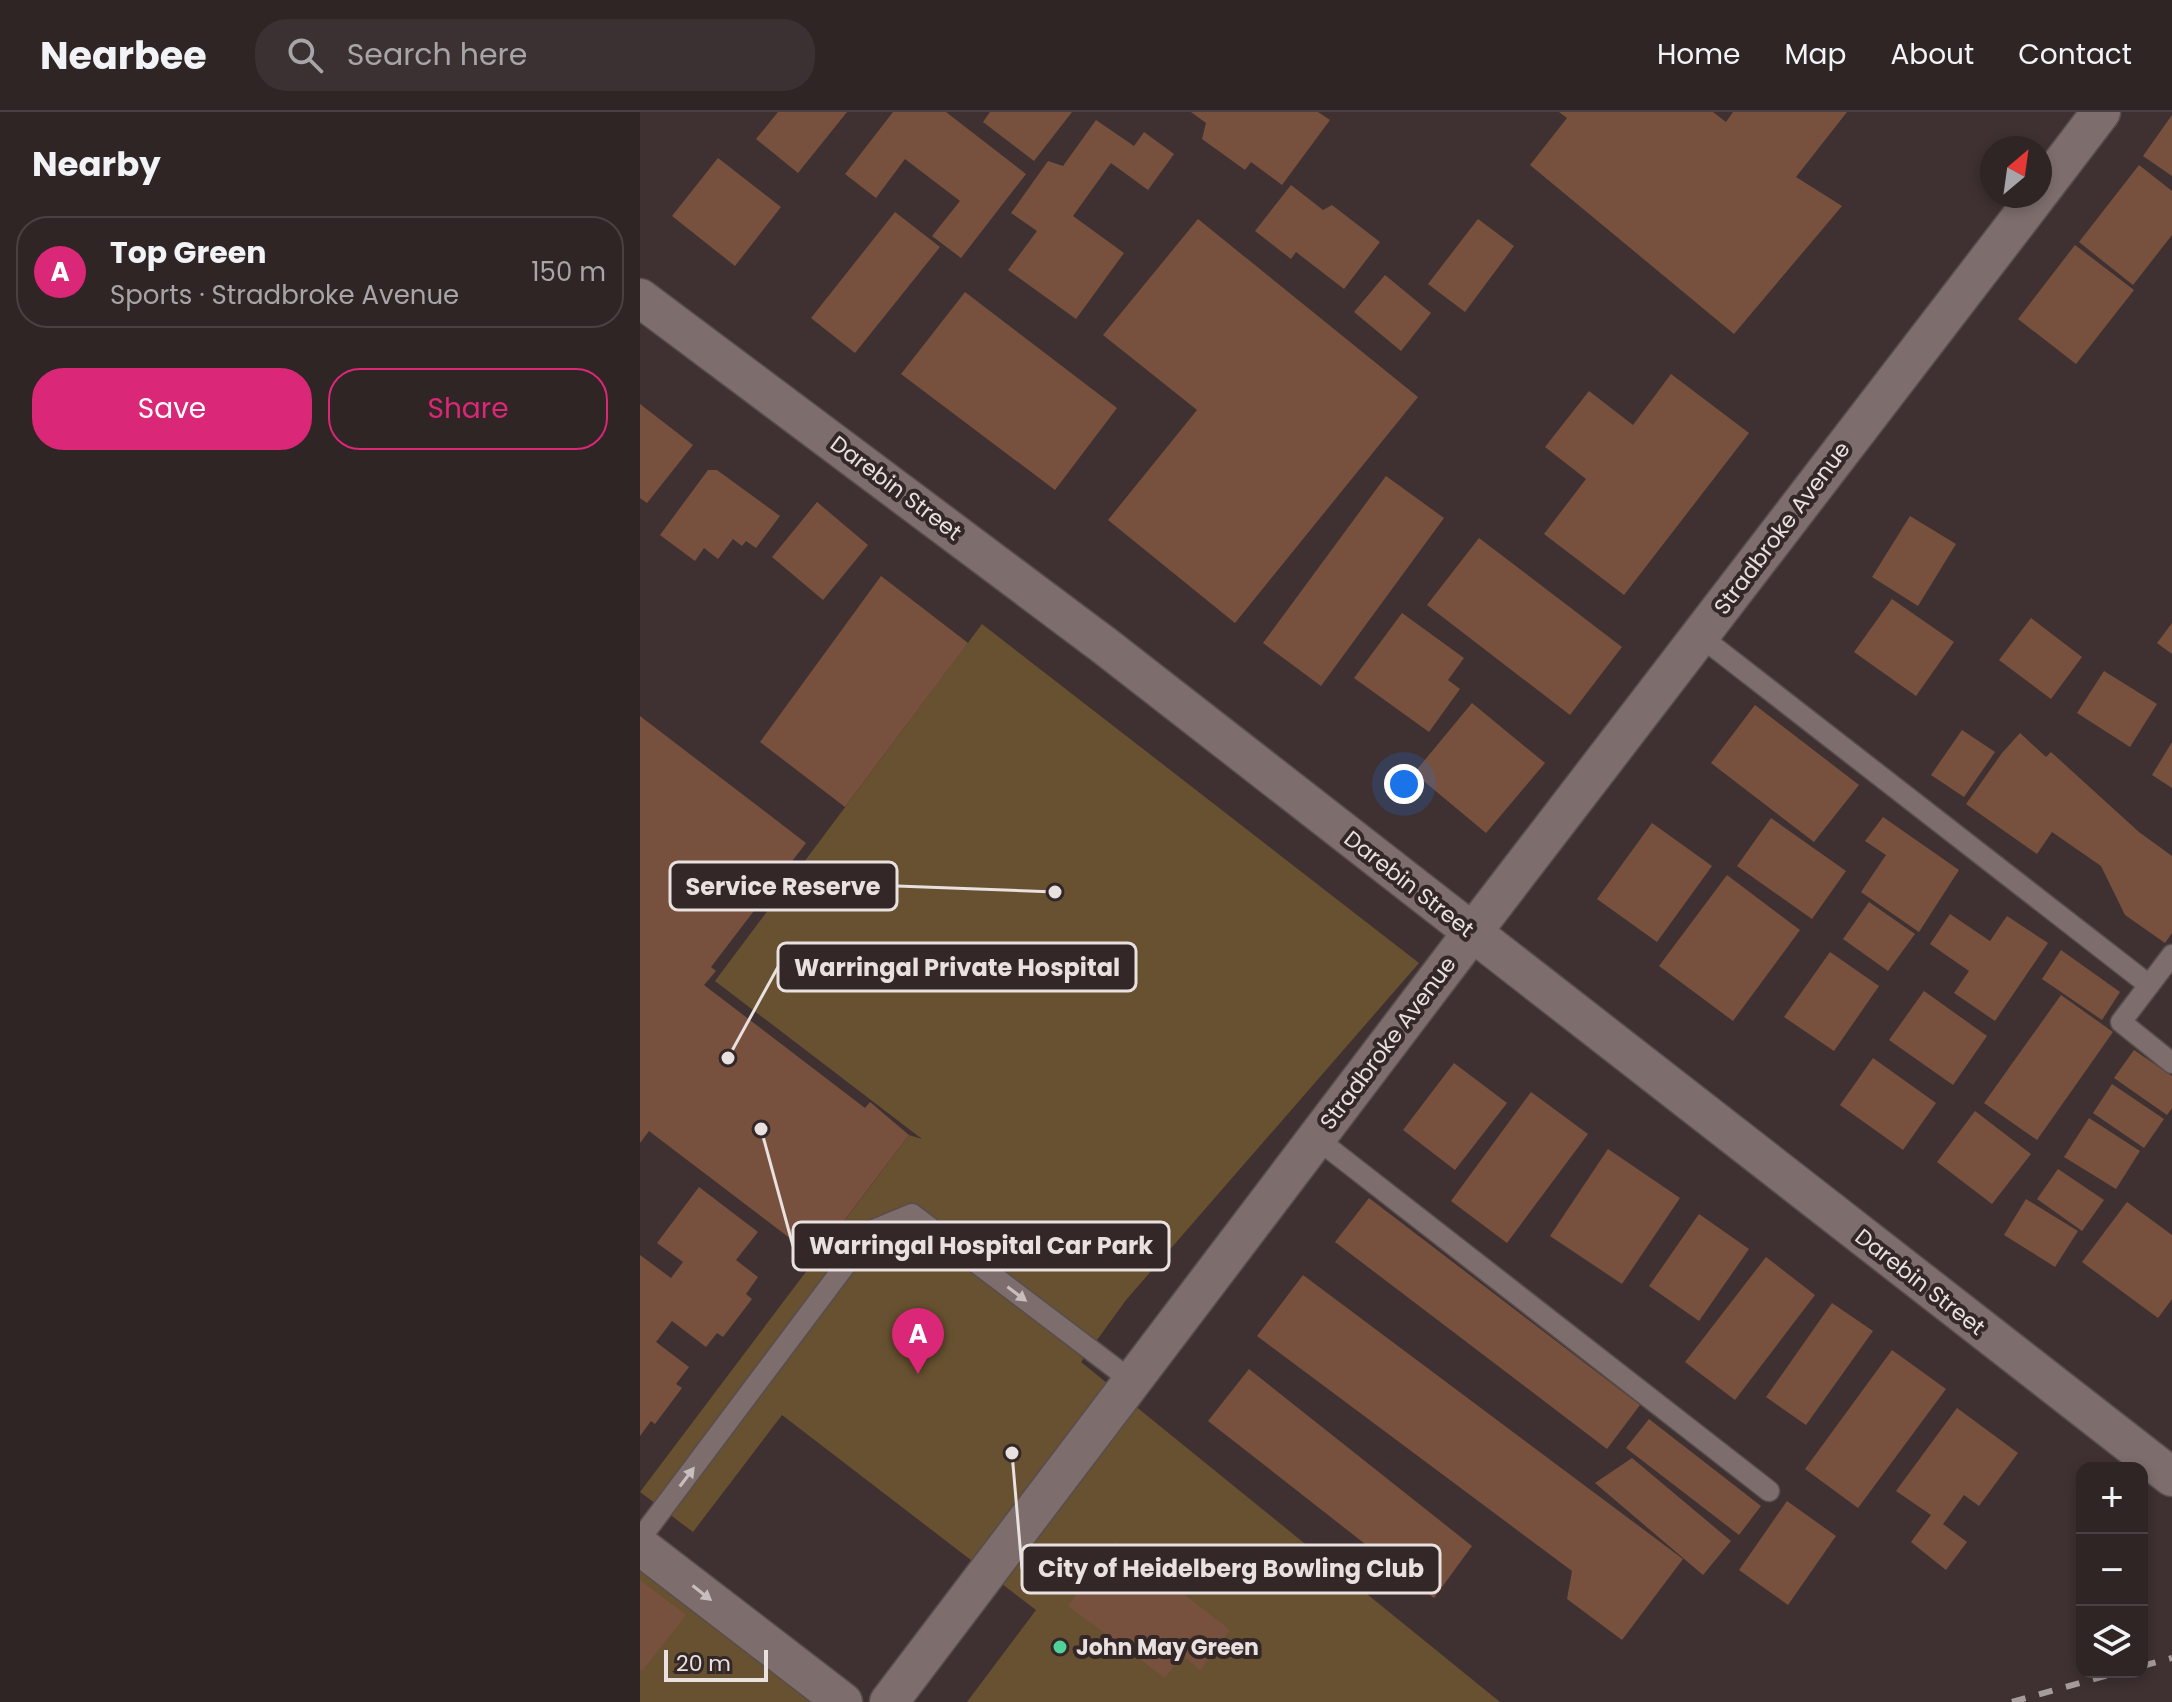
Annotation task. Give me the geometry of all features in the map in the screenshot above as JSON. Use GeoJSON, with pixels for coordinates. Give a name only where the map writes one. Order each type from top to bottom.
{"type":"FeatureCollection","features":[{"type":"Feature","properties":{"kind":"street","name":"Stradbroke Avenue"},"geometry":{"type":"LineString","coordinates":[[2052,176],[2101,112]]}},
{"type":"Feature","properties":{"kind":"street","name":"Stradbroke Avenue"},"geometry":{"type":"LineString","coordinates":[[889,1702],[1471,934],[2027,208]]}},
{"type":"Feature","properties":{"kind":"street","name":"Darebin Street"},"geometry":{"type":"LineString","coordinates":[[640,298],[1105,646],[2172,1477]]}},
{"type":"Feature","properties":{"kind":"street"},"geometry":{"type":"LineString","coordinates":[[640,1546],[843,1702]]}},
{"type":"Feature","properties":{"kind":"lane"},"geometry":{"type":"LineString","coordinates":[[1700,636],[2149,985]]}},
{"type":"Feature","properties":{"kind":"lane"},"geometry":{"type":"LineString","coordinates":[[2172,955],[2121,1022],[2172,1063]]}},
{"type":"Feature","properties":{"kind":"lane"},"geometry":{"type":"LineString","coordinates":[[1316,1138],[1769,1491]]}},
{"type":"Feature","properties":{"kind":"lane"},"geometry":{"type":"LineString","coordinates":[[640,1539],[871,1231],[912,1214],[1132,1381]]}},
{"type":"Feature","properties":{"kind":"shaded area"},"geometry":{"type":"Polygon","coordinates":[[[982,624],[1419,963],[1126,1300],[1081,1362],[1500,1702],[967,1702],[1036,1610],[782,1415],[693,1532],[640,1492],[909,1135],[922,1139],[715,981],[982,624]]]}},
{"type":"Feature","properties":{"kind":"shaded area"},"geometry":{"type":"Polygon","coordinates":[[[640,1567],[816,1702],[640,1702],[640,1567]]]}},
{"type":"Feature","properties":{"kind":"building"},"geometry":{"type":"Polygon","coordinates":[[[778,112],[847,112],[798,173],[756,139],[778,112]]]}},
{"type":"Feature","properties":{"kind":"building"},"geometry":{"type":"Polygon","coordinates":[[[893,112],[946,112],[1026,174],[961,258],[932,236],[960,201],[905,159],[876,198],[845,174],[893,112]]]}},
{"type":"Feature","properties":{"kind":"building"},"geometry":{"type":"Polygon","coordinates":[[[990,112],[1072,112],[1034,161],[983,122],[990,112]]]}},
{"type":"Feature","properties":{"kind":"building"},"geometry":{"type":"Polygon","coordinates":[[[1191,112],[1318,112],[1330,120],[1282,185],[1251,162],[1245,170],[1202,139],[1206,123],[1191,112]]]}},
{"type":"Feature","properties":{"kind":"building"},"geometry":{"type":"Polygon","coordinates":[[[1559,112],[1713,112],[1726,122],[1733,112],[1847,112],[1796,177],[1842,206],[1734,334],[1530,165],[1567,118],[1559,112]]]}},
{"type":"Feature","properties":{"kind":"building"},"geometry":{"type":"Polygon","coordinates":[[[2172,115],[2172,176],[2143,156],[2172,115]]]}},
{"type":"Feature","properties":{"kind":"building"},"geometry":{"type":"Polygon","coordinates":[[[1096,120],[1134,146],[1144,132],[1174,154],[1148,190],[1111,163],[1073,216],[1124,253],[1076,319],[1008,270],[1037,231],[1011,213],[1048,161],[1063,166],[1096,120]]]}},
{"type":"Feature","properties":{"kind":"building"},"geometry":{"type":"Polygon","coordinates":[[[718,158],[781,207],[735,266],[672,216],[718,158]]]}},
{"type":"Feature","properties":{"kind":"building"},"geometry":{"type":"Polygon","coordinates":[[[2139,165],[2172,191],[2172,235],[2133,285],[2079,242],[2139,165]]]}},
{"type":"Feature","properties":{"kind":"building"},"geometry":{"type":"Polygon","coordinates":[[[1291,185],[1323,210],[1332,205],[1380,242],[1344,289],[1296,252],[1291,259],[1255,231],[1291,185]]]}},
{"type":"Feature","properties":{"kind":"building"},"geometry":{"type":"Polygon","coordinates":[[[895,212],[940,247],[855,353],[811,318],[895,212]]]}},
{"type":"Feature","properties":{"kind":"building"},"geometry":{"type":"Polygon","coordinates":[[[1198,219],[1418,397],[1235,623],[1108,520],[1197,410],[1103,335],[1198,219]]]}},
{"type":"Feature","properties":{"kind":"building"},"geometry":{"type":"Polygon","coordinates":[[[1478,219],[1514,246],[1465,312],[1428,284],[1478,219]]]}},
{"type":"Feature","properties":{"kind":"building"},"geometry":{"type":"Polygon","coordinates":[[[2075,245],[2134,290],[2076,364],[2018,319],[2075,245]]]}},
{"type":"Feature","properties":{"kind":"building"},"geometry":{"type":"Polygon","coordinates":[[[1385,275],[1431,313],[1401,351],[1354,312],[1385,275]]]}},
{"type":"Feature","properties":{"kind":"building"},"geometry":{"type":"Polygon","coordinates":[[[965,292],[1117,408],[1055,490],[901,374],[965,292]]]}},
{"type":"Feature","properties":{"kind":"building"},"geometry":{"type":"Polygon","coordinates":[[[1671,374],[1749,433],[1624,595],[1544,534],[1586,479],[1545,447],[1589,391],[1633,425],[1671,374]]]}},
{"type":"Feature","properties":{"kind":"building"},"geometry":{"type":"Polygon","coordinates":[[[640,404],[693,445],[647,503],[640,498],[640,404]]]}},
{"type":"Feature","properties":{"kind":"building"},"geometry":{"type":"Polygon","coordinates":[[[708,470],[717,470],[780,516],[756,548],[746,541],[742,546],[733,539],[718,559],[704,548],[695,561],[660,535],[708,470]]]}},
{"type":"Feature","properties":{"kind":"building"},"geometry":{"type":"Polygon","coordinates":[[[1386,476],[1444,518],[1321,686],[1263,643],[1386,476]]]}},
{"type":"Feature","properties":{"kind":"building"},"geometry":{"type":"Polygon","coordinates":[[[817,502],[868,545],[823,600],[772,557],[817,502]]]}},
{"type":"Feature","properties":{"kind":"building"},"geometry":{"type":"Polygon","coordinates":[[[1910,516],[1956,544],[1918,606],[1872,577],[1910,516]]]}},
{"type":"Feature","properties":{"kind":"building"},"geometry":{"type":"Polygon","coordinates":[[[1479,538],[1622,647],[1570,715],[1427,605],[1479,538]]]}},
{"type":"Feature","properties":{"kind":"building"},"geometry":{"type":"Polygon","coordinates":[[[881,576],[968,643],[845,807],[760,742],[881,576]]]}},
{"type":"Feature","properties":{"kind":"building"},"geometry":{"type":"Polygon","coordinates":[[[1892,599],[1954,642],[1916,696],[1854,652],[1892,599]]]}},
{"type":"Feature","properties":{"kind":"building"},"geometry":{"type":"Polygon","coordinates":[[[1402,613],[1464,658],[1448,680],[1460,689],[1429,732],[1354,678],[1402,613]]]}},
{"type":"Feature","properties":{"kind":"building"},"geometry":{"type":"Polygon","coordinates":[[[2031,618],[2082,657],[2051,699],[1999,660],[2031,618]]]}},
{"type":"Feature","properties":{"kind":"building"},"geometry":{"type":"Polygon","coordinates":[[[2172,623],[2172,654],[2157,643],[2172,623]]]}},
{"type":"Feature","properties":{"kind":"building"},"geometry":{"type":"Polygon","coordinates":[[[2104,671],[2157,704],[2130,747],[2077,713],[2104,671]]]}},
{"type":"Feature","properties":{"kind":"building"},"geometry":{"type":"Polygon","coordinates":[[[1472,703],[1545,763],[1486,833],[1414,773],[1472,703]]]}},
{"type":"Feature","properties":{"kind":"building"},"geometry":{"type":"Polygon","coordinates":[[[1755,705],[1859,785],[1814,842],[1711,763],[1755,705]]]}},
{"type":"Feature","properties":{"kind":"building"},"geometry":{"type":"Polygon","coordinates":[[[640,716],[806,843],[711,967],[716,971],[704,985],[865,1108],[870,1102],[909,1135],[816,1258],[649,1131],[640,1143],[640,716]]]}},
{"type":"Feature","properties":{"kind":"building"},"geometry":{"type":"Polygon","coordinates":[[[1962,730],[1995,752],[1964,797],[1931,775],[1962,730]]]}},
{"type":"Feature","properties":{"kind":"building"},"geometry":{"type":"Polygon","coordinates":[[[2020,733],[2046,757],[2051,752],[2139,832],[2172,856],[2172,933],[2165,943],[2125,915],[2101,866],[2052,832],[2037,854],[1966,804],[2020,733]]]}},
{"type":"Feature","properties":{"kind":"building"},"geometry":{"type":"Polygon","coordinates":[[[2172,742],[2172,788],[2152,775],[2172,742]]]}},
{"type":"Feature","properties":{"kind":"building"},"geometry":{"type":"Polygon","coordinates":[[[1883,817],[1959,870],[1919,932],[1861,892],[1886,855],[1865,841],[1883,817]]]}},
{"type":"Feature","properties":{"kind":"building"},"geometry":{"type":"Polygon","coordinates":[[[1771,818],[1846,871],[1812,919],[1737,866],[1771,818]]]}},
{"type":"Feature","properties":{"kind":"building"},"geometry":{"type":"Polygon","coordinates":[[[1652,823],[1712,866],[1657,942],[1597,899],[1652,823]]]}},
{"type":"Feature","properties":{"kind":"building"},"geometry":{"type":"Polygon","coordinates":[[[1727,875],[1800,930],[1733,1021],[1659,966],[1727,875]]]}},
{"type":"Feature","properties":{"kind":"building"},"geometry":{"type":"Polygon","coordinates":[[[1869,902],[1915,934],[1888,971],[1843,939],[1869,902]]]}},
{"type":"Feature","properties":{"kind":"building"},"geometry":{"type":"Polygon","coordinates":[[[1950,914],[1990,941],[2007,916],[2048,943],[1995,1021],[1954,993],[1969,971],[1930,944],[1950,914]]]}},
{"type":"Feature","properties":{"kind":"building"},"geometry":{"type":"Polygon","coordinates":[[[2061,950],[2120,992],[2102,1020],[2042,979],[2061,950]]]}},
{"type":"Feature","properties":{"kind":"building"},"geometry":{"type":"Polygon","coordinates":[[[1830,952],[1879,986],[1834,1051],[1784,1017],[1830,952]]]}},
{"type":"Feature","properties":{"kind":"building"},"geometry":{"type":"Polygon","coordinates":[[[1924,991],[1987,1036],[1953,1085],[1889,1040],[1924,991]]]}},
{"type":"Feature","properties":{"kind":"building"},"geometry":{"type":"Polygon","coordinates":[[[2061,995],[2113,1032],[2037,1140],[1984,1103],[2061,995]]]}},
{"type":"Feature","properties":{"kind":"building"},"geometry":{"type":"Polygon","coordinates":[[[2134,1050],[2172,1076],[2172,1108],[2167,1115],[2114,1078],[2134,1050]]]}},
{"type":"Feature","properties":{"kind":"building"},"geometry":{"type":"Polygon","coordinates":[[[1873,1058],[1936,1103],[1903,1150],[1840,1105],[1873,1058]]]}},
{"type":"Feature","properties":{"kind":"building"},"geometry":{"type":"Polygon","coordinates":[[[1454,1063],[1507,1103],[1455,1170],[1403,1130],[1454,1063]]]}},
{"type":"Feature","properties":{"kind":"building"},"geometry":{"type":"Polygon","coordinates":[[[2112,1084],[2164,1119],[2144,1148],[2093,1113],[2112,1084]]]}},
{"type":"Feature","properties":{"kind":"building"},"geometry":{"type":"Polygon","coordinates":[[[1531,1092],[1588,1134],[1507,1243],[1451,1201],[1531,1092]]]}},
{"type":"Feature","properties":{"kind":"building"},"geometry":{"type":"Polygon","coordinates":[[[1975,1111],[2031,1154],[1992,1204],[1937,1162],[1975,1111]]]}},
{"type":"Feature","properties":{"kind":"building"},"geometry":{"type":"Polygon","coordinates":[[[2089,1118],[2140,1151],[2116,1189],[2064,1157],[2089,1118]]]}},
{"type":"Feature","properties":{"kind":"building"},"geometry":{"type":"Polygon","coordinates":[[[1608,1149],[1680,1198],[1622,1284],[1550,1236],[1608,1149]]]}},
{"type":"Feature","properties":{"kind":"building"},"geometry":{"type":"Polygon","coordinates":[[[2058,1169],[2104,1200],[2082,1231],[2037,1199],[2058,1169]]]}},
{"type":"Feature","properties":{"kind":"building"},"geometry":{"type":"Polygon","coordinates":[[[699,1187],[758,1232],[736,1260],[758,1277],[746,1294],[752,1299],[723,1337],[717,1333],[706,1347],[672,1321],[656,1342],[689,1367],[676,1384],[682,1388],[655,1424],[651,1421],[640,1436],[640,1255],[671,1278],[683,1262],[657,1243],[699,1187]]]}},
{"type":"Feature","properties":{"kind":"building"},"geometry":{"type":"Polygon","coordinates":[[[1369,1198],[1640,1405],[1607,1449],[1335,1242],[1369,1198]]]}},
{"type":"Feature","properties":{"kind":"building"},"geometry":{"type":"Polygon","coordinates":[[[2026,1199],[2078,1231],[2055,1267],[2004,1235],[2026,1199]]]}},
{"type":"Feature","properties":{"kind":"building"},"geometry":{"type":"Polygon","coordinates":[[[2127,1202],[2172,1235],[2172,1299],[2158,1318],[2082,1262],[2127,1202]]]}},
{"type":"Feature","properties":{"kind":"building"},"geometry":{"type":"Polygon","coordinates":[[[1699,1214],[1749,1249],[1699,1321],[1649,1286],[1699,1214]]]}},
{"type":"Feature","properties":{"kind":"building"},"geometry":{"type":"Polygon","coordinates":[[[1766,1257],[1815,1295],[1735,1400],[1685,1362],[1766,1257]]]}},
{"type":"Feature","properties":{"kind":"building"},"geometry":{"type":"Polygon","coordinates":[[[1303,1275],[1683,1559],[1622,1640],[1567,1599],[1572,1571],[1257,1336],[1303,1275]]]}},
{"type":"Feature","properties":{"kind":"building"},"geometry":{"type":"Polygon","coordinates":[[[1832,1303],[1873,1331],[1806,1425],[1766,1397],[1832,1303]]]}},
{"type":"Feature","properties":{"kind":"building"},"geometry":{"type":"Polygon","coordinates":[[[1892,1350],[1946,1389],[1858,1508],[1805,1469],[1892,1350]]]}},
{"type":"Feature","properties":{"kind":"building"},"geometry":{"type":"Polygon","coordinates":[[[1249,1369],[1472,1546],[1434,1598],[1208,1421],[1249,1369]]]}},
{"type":"Feature","properties":{"kind":"building"},"geometry":{"type":"Polygon","coordinates":[[[1957,1408],[2018,1453],[1979,1506],[1964,1495],[1943,1524],[1967,1542],[1946,1570],[1911,1542],[1931,1515],[1896,1491],[1957,1408]]]}},
{"type":"Feature","properties":{"kind":"building"},"geometry":{"type":"Polygon","coordinates":[[[1649,1419],[1761,1506],[1739,1535],[1626,1448],[1649,1419]]]}},
{"type":"Feature","properties":{"kind":"building"},"geometry":{"type":"Polygon","coordinates":[[[1632,1458],[1731,1541],[1703,1575],[1595,1483],[1632,1458]]]}},
{"type":"Feature","properties":{"kind":"building"},"geometry":{"type":"Polygon","coordinates":[[[1787,1501],[1836,1536],[1788,1605],[1739,1570],[1787,1501]]]}},
{"type":"Feature","properties":{"kind":"building"},"geometry":{"type":"Polygon","coordinates":[[[1115,1541],[1230,1630],[1200,1670],[1182,1655],[1165,1678],[1068,1606],[1115,1541]]]}},
{"type":"Feature","properties":{"kind":"building"},"geometry":{"type":"Polygon","coordinates":[[[640,1580],[686,1615],[642,1671],[640,1670],[640,1580]]]}},
{"type":"Feature","properties":{"kind":"railway"},"geometry":{"type":"LineString","coordinates":[[2148,1664],[2172,1658]]}},
{"type":"Feature","properties":{"kind":"railway"},"geometry":{"type":"LineString","coordinates":[[2012,1702],[2098,1678]]}},
{"type":"Feature","properties":{"kind":"place","name":"Service Reserve"},"geometry":{"type":"Point","coordinates":[1055,892]}},
{"type":"Feature","properties":{"kind":"place","name":"Warringal Private Hospital"},"geometry":{"type":"Point","coordinates":[728,1058]}},
{"type":"Feature","properties":{"kind":"place","name":"Warringal Hospital Car Park"},"geometry":{"type":"Point","coordinates":[761,1129]}},
{"type":"Feature","properties":{"kind":"place","name":"Top Green"},"geometry":{"type":"Point","coordinates":[918,1374]}},
{"type":"Feature","properties":{"kind":"place","name":"City of Heidelberg Bowling Club"},"geometry":{"type":"Point","coordinates":[1012,1453]}},
{"type":"Feature","properties":{"kind":"place","name":"John May Green"},"geometry":{"type":"Point","coordinates":[1060,1647]}}]}
